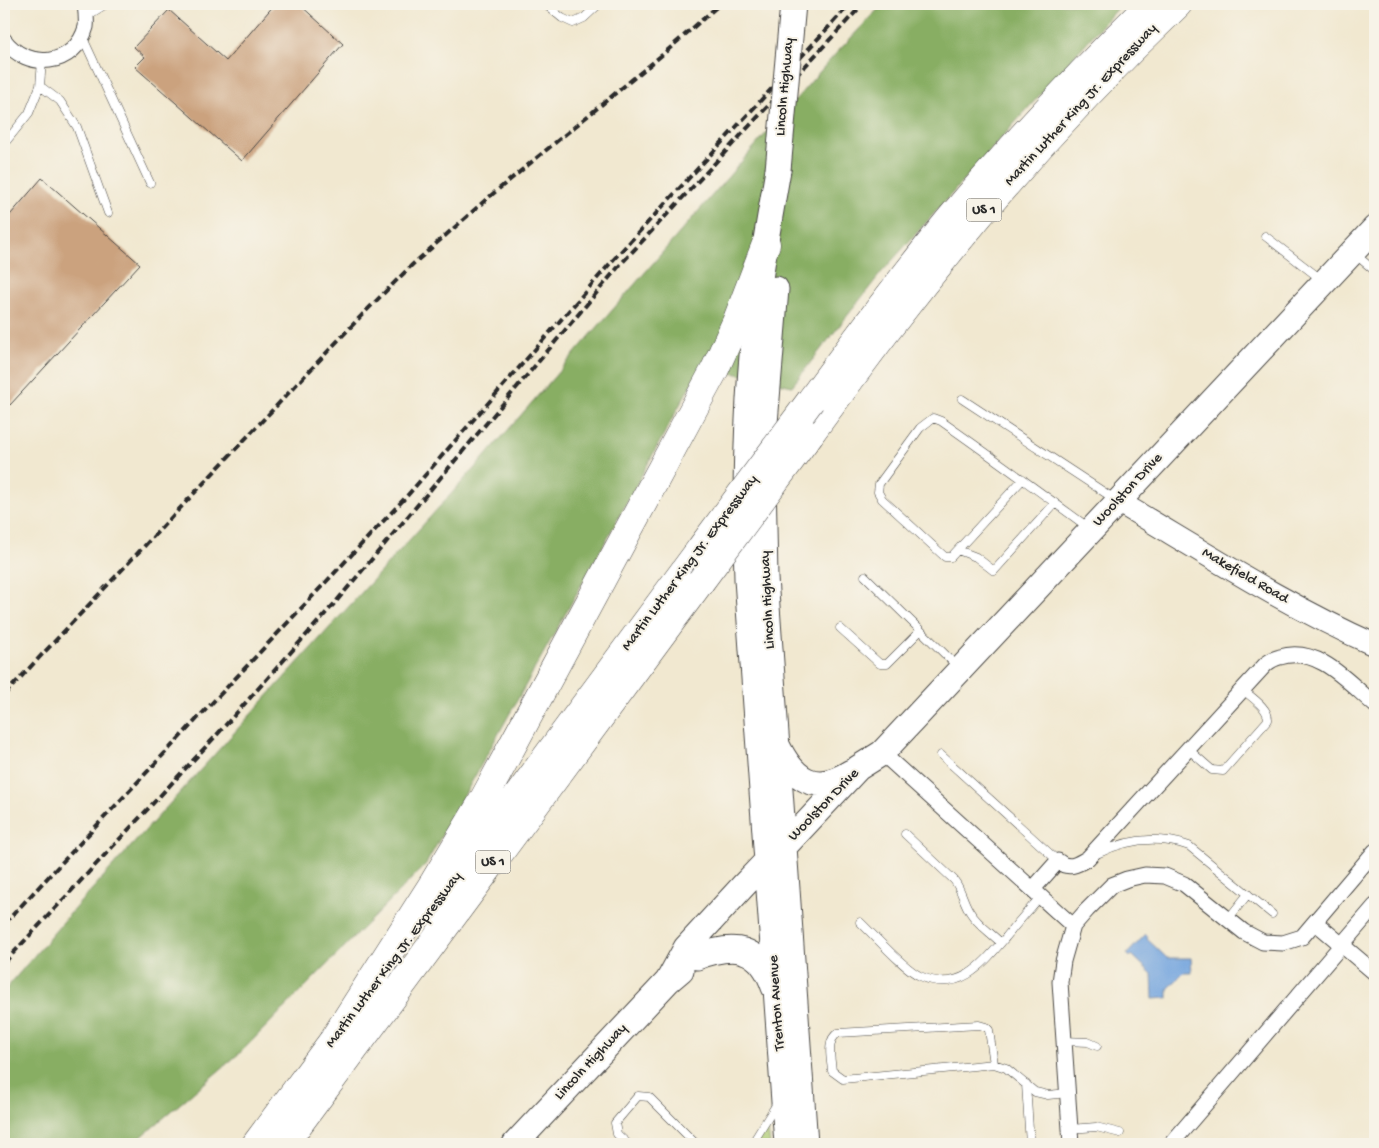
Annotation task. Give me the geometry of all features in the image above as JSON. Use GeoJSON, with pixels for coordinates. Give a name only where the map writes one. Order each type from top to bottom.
{"type":"FeatureCollection","features":[{"type":"Feature","properties":{"kind":"highway","name":"Martin Luther King Jr. Expressway"},"geometry":{"type":"LineString","coordinates":[[256,1144],[450,887],[873,316],[990,172],[1074,80],[1150,4]]}},
{"type":"Feature","properties":{"kind":"highway","name":"Martin Luther King Jr. Expressway"},"geometry":{"type":"LineString","coordinates":[[284,1144],[888,328],[999,192],[1088,94],[1178,4]]}},
{"type":"Feature","properties":{"kind":"highway"},"geometry":{"type":"LineString","coordinates":[[335,1037],[439,874],[481,804],[715,369],[737,320],[766,244]]}},
{"type":"Feature","properties":{"kind":"main road","name":"Lincoln Highway"},"geometry":{"type":"LineString","coordinates":[[776,864],[748,579],[745,484],[750,380],[758,293],[778,170],[793,4]]}},
{"type":"Feature","properties":{"kind":"main road","name":"Lincoln Highway"},"geometry":{"type":"LineString","coordinates":[[515,1144],[668,981],[697,958],[776,864],[777,744],[765,578],[763,475],[765,423],[776,295],[778,170]]}},
{"type":"Feature","properties":{"kind":"main road","name":"Woolston Drive"},"geometry":{"type":"LineString","coordinates":[[776,864],[858,768],[882,752],[1375,228]]}},
{"type":"Feature","properties":{"kind":"main road"},"geometry":{"type":"LineString","coordinates":[[777,744],[790,767],[798,775],[809,781],[820,784],[831,783],[858,768]]}},
{"type":"Feature","properties":{"kind":"main road","name":"Woolston Drive"},"geometry":{"type":"LineString","coordinates":[[776,864],[868,778],[882,752]]}},
{"type":"Feature","properties":{"kind":"main road","name":"Lincoln Highway"},"geometry":{"type":"LineString","coordinates":[[668,981],[686,948],[776,864]]}},
{"type":"Feature","properties":{"kind":"main road"},"geometry":{"type":"LineString","coordinates":[[776,864],[804,1144]]}},
{"type":"Feature","properties":{"kind":"main road","name":"Trenton Avenue"},"geometry":{"type":"LineString","coordinates":[[776,864],[776,992],[787,1144]]}},
{"type":"Feature","properties":{"kind":"main road"},"geometry":{"type":"LineString","coordinates":[[697,958],[712,951],[725,948],[738,949],[748,953],[766,968],[776,992]]}},
{"type":"Feature","properties":{"kind":"street"},"geometry":{"type":"LineString","coordinates":[[4,40],[9,48],[18,55],[30,60],[53,60],[65,55],[75,47],[82,36],[86,10]]}},
{"type":"Feature","properties":{"kind":"street","name":"Makefield Road"},"geometry":{"type":"LineString","coordinates":[[1117,501],[1274,595],[1337,628],[1375,645]]}},
{"type":"Feature","properties":{"kind":"street"},"geometry":{"type":"LineString","coordinates":[[1037,892],[1058,861],[1062,865],[1069,866],[1078,865],[1088,858],[1266,664],[1280,657],[1300,656],[1324,662],[1375,705]]}},
{"type":"Feature","properties":{"kind":"street"},"geometry":{"type":"LineString","coordinates":[[882,752],[1073,926]]}},
{"type":"Feature","properties":{"kind":"street"},"geometry":{"type":"LineString","coordinates":[[1071,1144],[1060,982],[1063,961],[1073,926],[1112,885],[1145,875],[1165,876],[1184,884],[1244,932],[1263,942],[1283,943],[1302,937],[1375,852]]}},
{"type":"Feature","properties":{"kind":"street"},"geometry":{"type":"LineString","coordinates":[[1171,1144],[1375,906]]}},
{"type":"Feature","properties":{"kind":"street"},"geometry":{"type":"LineString","coordinates":[[1316,922],[1375,973]]}},
{"type":"Feature","properties":{"kind":"lane"},"geometry":{"type":"LineString","coordinates":[[86,10],[106,4]]}},
{"type":"Feature","properties":{"kind":"lane"},"geometry":{"type":"LineString","coordinates":[[547,6],[573,23],[584,18],[599,4]]}},
{"type":"Feature","properties":{"kind":"lane"},"geometry":{"type":"LineString","coordinates":[[82,36],[150,184]]}},
{"type":"Feature","properties":{"kind":"lane"},"geometry":{"type":"LineString","coordinates":[[4,144],[29,113],[40,86],[42,61]]}},
{"type":"Feature","properties":{"kind":"lane"},"geometry":{"type":"LineString","coordinates":[[40,86],[60,101],[77,127],[108,213]]}},
{"type":"Feature","properties":{"kind":"lane"},"geometry":{"type":"LineString","coordinates":[[1265,236],[1323,282]]}},
{"type":"Feature","properties":{"kind":"lane"},"geometry":{"type":"LineString","coordinates":[[1352,252],[1375,271]]}},
{"type":"Feature","properties":{"kind":"lane"},"geometry":{"type":"LineString","coordinates":[[962,399],[1117,501]]}},
{"type":"Feature","properties":{"kind":"lane"},"geometry":{"type":"LineString","coordinates":[[1023,480],[951,557],[945,557],[882,499],[878,492],[879,484],[920,428],[933,418],[941,421],[1055,503],[1091,529]]}},
{"type":"Feature","properties":{"kind":"lane"},"geometry":{"type":"LineString","coordinates":[[958,550],[976,557],[994,571],[1055,503]]}},
{"type":"Feature","properties":{"kind":"lane"},"geometry":{"type":"LineString","coordinates":[[865,576],[960,669]]}},
{"type":"Feature","properties":{"kind":"lane"},"geometry":{"type":"LineString","coordinates":[[840,628],[880,664],[887,664],[920,630]]}},
{"type":"Feature","properties":{"kind":"lane"},"geometry":{"type":"LineString","coordinates":[[1188,749],[1212,770],[1223,771],[1268,720],[1269,715],[1266,710],[1242,689]]}},
{"type":"Feature","properties":{"kind":"lane"},"geometry":{"type":"LineString","coordinates":[[941,755],[1058,861]]}},
{"type":"Feature","properties":{"kind":"lane"},"geometry":{"type":"LineString","coordinates":[[905,834],[954,880],[959,886],[968,911],[1001,943]]}},
{"type":"Feature","properties":{"kind":"lane"},"geometry":{"type":"LineString","coordinates":[[1088,858],[1105,850],[1139,840],[1174,841],[1189,846],[1272,914]]}},
{"type":"Feature","properties":{"kind":"lane"},"geometry":{"type":"LineString","coordinates":[[860,922],[908,968],[919,976],[947,981],[962,978],[974,972],[1001,943],[1037,892]]}},
{"type":"Feature","properties":{"kind":"lane"},"geometry":{"type":"LineString","coordinates":[[1228,919],[1248,894]]}},
{"type":"Feature","properties":{"kind":"lane"},"geometry":{"type":"LineString","coordinates":[[994,1064],[989,1030],[979,1025],[838,1033],[830,1041],[832,1071],[843,1079],[994,1064],[1006,1068],[1035,1092],[1042,1094],[1068,1093]]}},
{"type":"Feature","properties":{"kind":"lane"},"geometry":{"type":"LineString","coordinates":[[1064,1042],[1088,1042],[1097,1046]]}},
{"type":"Feature","properties":{"kind":"lane"},"geometry":{"type":"LineString","coordinates":[[752,1144],[778,1100],[782,1078]]}},
{"type":"Feature","properties":{"kind":"lane"},"geometry":{"type":"LineString","coordinates":[[1026,1084],[1030,1144]]}},
{"type":"Feature","properties":{"kind":"lane"},"geometry":{"type":"LineString","coordinates":[[628,1144],[617,1134],[615,1123],[638,1096],[649,1097],[696,1144]]}},
{"type":"Feature","properties":{"kind":"lane"},"geometry":{"type":"LineString","coordinates":[[1070,1129],[1096,1127],[1120,1133]]}},
{"type":"Feature","properties":{"kind":"green space"},"geometry":{"type":"Polygon","coordinates":[[[883,4],[1121,4],[881,273],[792,386],[701,366],[426,864],[242,1051],[133,1144],[4,1144],[4,991],[75,908],[481,461],[829,61],[883,4]]]}},
{"type":"Feature","properties":{"kind":"green space"},"geometry":{"type":"Polygon","coordinates":[[[765,1130],[768,1131],[770,1144],[756,1144],[765,1130]]]}},
{"type":"Feature","properties":{"kind":"water"},"geometry":{"type":"Polygon","coordinates":[[[1146,934],[1147,939],[1167,958],[1191,958],[1192,973],[1183,973],[1168,989],[1168,998],[1153,999],[1152,974],[1132,955],[1130,957],[1127,954],[1146,934]]]}},
{"type":"Feature","properties":{"kind":"building"},"geometry":{"type":"Polygon","coordinates":[[[275,4],[299,4],[343,44],[242,161],[135,67],[145,57],[134,47],[169,10],[226,61],[275,4]]]}},
{"type":"Feature","properties":{"kind":"building"},"geometry":{"type":"Polygon","coordinates":[[[42,178],[140,264],[10,405],[4,399],[4,222],[42,178]]]}},
{"type":"Feature","properties":{"kind":"railway"},"geometry":{"type":"LineString","coordinates":[[4,695],[362,315],[412,265],[489,197],[662,55],[720,4]]}},
{"type":"Feature","properties":{"kind":"railway"},"geometry":{"type":"LineString","coordinates":[[4,924],[406,497],[614,259],[850,4]]}},
{"type":"Feature","properties":{"kind":"railway"},"geometry":{"type":"LineString","coordinates":[[4,963],[214,738],[334,604],[620,265],[863,4]]}}]}
